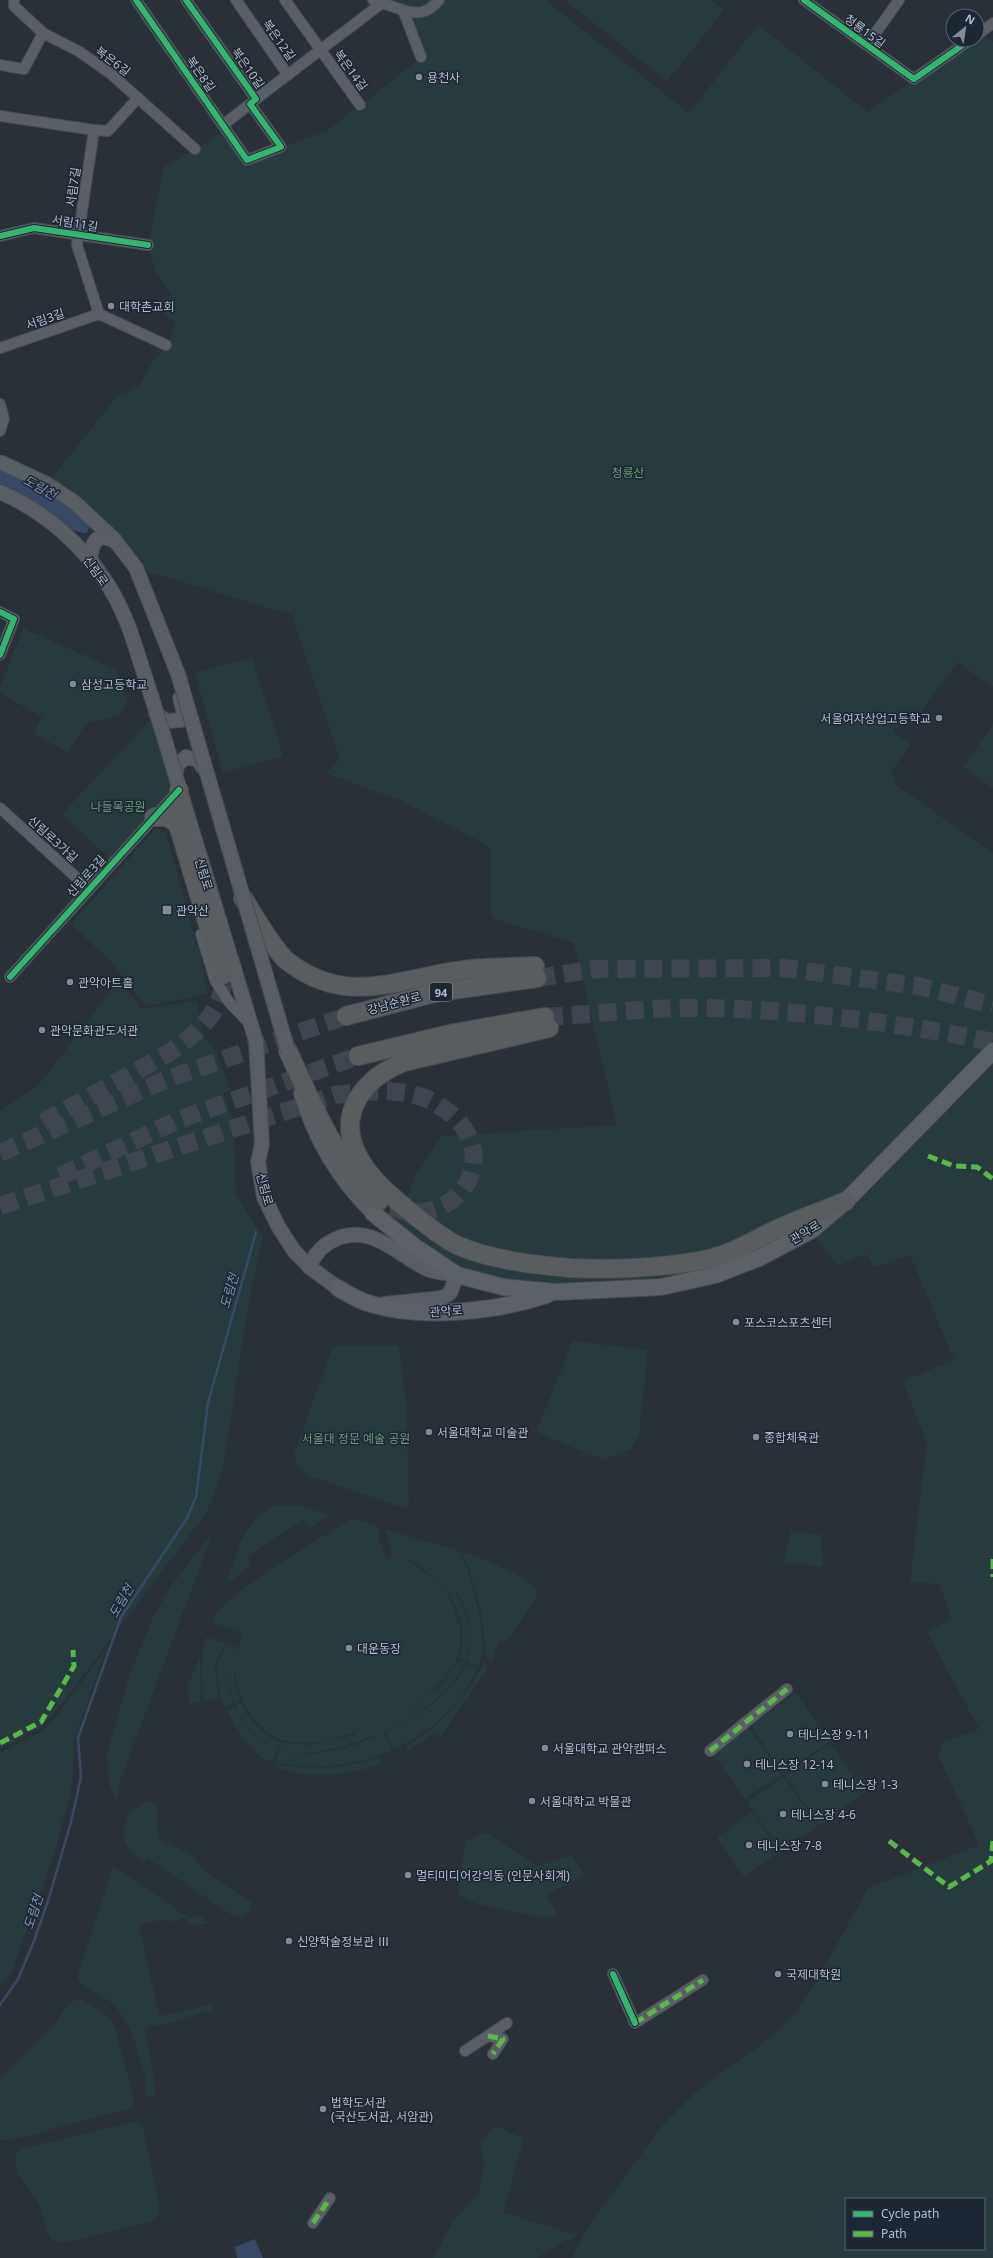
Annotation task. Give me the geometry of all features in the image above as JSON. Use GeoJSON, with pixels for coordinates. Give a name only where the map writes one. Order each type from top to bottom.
{"type":"FeatureCollection","features":[{"type":"Feature","properties":{"kind":"highway"},"geometry":{"type":"LineString","coordinates":[[177,782],[178,825],[223,975]]}},
{"type":"Feature","properties":{"kind":"highway"},"geometry":{"type":"LineString","coordinates":[[154,817],[168,817],[178,825]]}},
{"type":"Feature","properties":{"kind":"highway","name":"강남순환로"},"geometry":{"type":"LineString","coordinates":[[242,895],[285,959],[323,982],[346,988],[386,985],[458,970],[536,972],[438,992],[346,1016]]}},
{"type":"Feature","properties":{"kind":"highway"},"geometry":{"type":"LineString","coordinates":[[358,1056],[440,1036],[547,1023],[404,1062],[385,1070],[366,1085],[355,1105],[351,1122],[353,1143],[356,1152],[372,1176],[401,1204],[430,1227],[457,1245],[514,1261],[570,1268],[613,1269],[686,1263],[722,1255],[776,1230],[846,1201]]}},
{"type":"Feature","properties":{"kind":"highway"},"geometry":{"type":"LineString","coordinates":[[288,1051],[329,1139],[376,1207]]}},
{"type":"Feature","properties":{"kind":"main road"},"geometry":{"type":"LineString","coordinates":[[0,462],[60,492],[87,512],[116,541],[136,568],[182,687],[288,1051]]}},
{"type":"Feature","properties":{"kind":"main road","name":"신림로"},"geometry":{"type":"LineString","coordinates":[[0,492],[28,505],[44,516],[76,543],[111,591],[125,617],[256,1041],[262,1144],[258,1162],[264,1197],[278,1226],[294,1251],[309,1267],[338,1288]]}},
{"type":"Feature","properties":{"kind":"main road"},"geometry":{"type":"LineString","coordinates":[[90,561],[93,545],[97,540],[104,537],[116,541]]}},
{"type":"Feature","properties":{"kind":"main road"},"geometry":{"type":"LineString","coordinates":[[156,714],[166,721],[181,720],[184,714],[180,697],[182,687]]}},
{"type":"Feature","properties":{"kind":"main road"},"geometry":{"type":"LineString","coordinates":[[177,782],[178,764],[186,757],[198,760],[205,770]]}},
{"type":"Feature","properties":{"kind":"main road","name":"관악로"},"geometry":{"type":"LineString","coordinates":[[376,1207],[414,1246],[457,1275],[502,1287],[556,1292],[661,1287],[715,1275],[759,1258],[812,1230],[846,1201],[993,1051]]}},
{"type":"Feature","properties":{"kind":"main road"},"geometry":{"type":"LineString","coordinates":[[309,1267],[316,1253],[330,1242],[342,1236],[358,1234],[378,1240],[428,1270],[457,1275],[450,1293],[442,1298],[372,1305]]}},
{"type":"Feature","properties":{"kind":"main road","name":"관악로"},"geometry":{"type":"LineString","coordinates":[[338,1288],[372,1305],[421,1313],[460,1311],[523,1303],[556,1292]]}},
{"type":"Feature","properties":{"kind":"street","name":"복은6길"},"geometry":{"type":"LineString","coordinates":[[14,0],[14,6],[43,33],[80,52],[111,74],[194,149]]}},
{"type":"Feature","properties":{"kind":"street","name":"복은8길"},"geometry":{"type":"LineString","coordinates":[[136,0],[247,160]]}},
{"type":"Feature","properties":{"kind":"street","name":"복은10길"},"geometry":{"type":"LineString","coordinates":[[186,0],[281,147],[247,160]]}},
{"type":"Feature","properties":{"kind":"street","name":"복은12길"},"geometry":{"type":"LineString","coordinates":[[236,0],[288,75]]}},
{"type":"Feature","properties":{"kind":"street","name":"복은14길"},"geometry":{"type":"LineString","coordinates":[[285,0],[360,105]]}},
{"type":"Feature","properties":{"kind":"street"},"geometry":{"type":"LineString","coordinates":[[378,2],[413,13],[424,12],[439,0]]}},
{"type":"Feature","properties":{"kind":"street","name":"청룡15길"},"geometry":{"type":"LineString","coordinates":[[804,0],[914,79],[959,48]]}},
{"type":"Feature","properties":{"kind":"street"},"geometry":{"type":"LineString","coordinates":[[867,45],[899,0]]}},
{"type":"Feature","properties":{"kind":"street","name":"복은14길"},"geometry":{"type":"LineString","coordinates":[[321,50],[378,2]]}},
{"type":"Feature","properties":{"kind":"street"},"geometry":{"type":"LineString","coordinates":[[403,10],[421,57]]}},
{"type":"Feature","properties":{"kind":"street"},"geometry":{"type":"LineString","coordinates":[[0,65],[24,69],[43,33]]}},
{"type":"Feature","properties":{"kind":"street","name":"복은10길"},"geometry":{"type":"LineString","coordinates":[[223,125],[321,50]]}},
{"type":"Feature","properties":{"kind":"street"},"geometry":{"type":"LineString","coordinates":[[0,116],[108,132],[138,98]]}},
{"type":"Feature","properties":{"kind":"street","name":"서림7길"},"geometry":{"type":"LineString","coordinates":[[94,130],[77,244],[99,314]]}},
{"type":"Feature","properties":{"kind":"street","name":"서림11길"},"geometry":{"type":"LineString","coordinates":[[0,236],[34,228],[148,245]]}},
{"type":"Feature","properties":{"kind":"street"},"geometry":{"type":"LineString","coordinates":[[99,314],[166,345]]}},
{"type":"Feature","properties":{"kind":"street","name":"서림3길"},"geometry":{"type":"LineString","coordinates":[[0,348],[99,314]]}},
{"type":"Feature","properties":{"kind":"street"},"geometry":{"type":"LineString","coordinates":[[0,404],[4,419],[0,431]]}},
{"type":"Feature","properties":{"kind":"street"},"geometry":{"type":"LineString","coordinates":[[0,612],[14,619],[0,654]]}},
{"type":"Feature","properties":{"kind":"street","name":"신림로3길"},"geometry":{"type":"LineString","coordinates":[[10,977],[154,817],[177,782]]}},
{"type":"Feature","properties":{"kind":"street","name":"신림로3가길"},"geometry":{"type":"LineString","coordinates":[[0,808],[89,889]]}},
{"type":"Feature","properties":{"kind":"street"},"geometry":{"type":"LineString","coordinates":[[154,817],[163,818],[170,826],[215,980],[229,1002],[250,1024]]}},
{"type":"Feature","properties":{"kind":"street"},"geometry":{"type":"LineString","coordinates":[[710,1751],[787,1689]]}},
{"type":"Feature","properties":{"kind":"street"},"geometry":{"type":"LineString","coordinates":[[613,1974],[635,2023],[703,1980]]}},
{"type":"Feature","properties":{"kind":"street"},"geometry":{"type":"LineString","coordinates":[[465,2050],[507,2023]]}},
{"type":"Feature","properties":{"kind":"street"},"geometry":{"type":"LineString","coordinates":[[488,2036],[503,2039],[493,2054]]}},
{"type":"Feature","properties":{"kind":"street"},"geometry":{"type":"LineString","coordinates":[[312,2223],[330,2198]]}},
{"type":"Feature","properties":{"kind":"green space","name":"청룡산"},"geometry":{"type":"Polygon","coordinates":[[[373,0],[545,0],[689,113],[758,25],[868,112],[959,48],[985,48],[985,37],[993,42],[993,687],[957,662],[912,725],[903,718],[893,731],[911,744],[892,770],[896,785],[993,853],[993,2258],[572,2258],[587,2228],[663,2125],[698,2090],[770,2038],[799,2008],[813,1987],[868,1888],[979,1845],[938,1755],[943,1742],[979,1729],[927,1632],[952,1619],[939,1584],[910,1582],[927,1442],[902,1381],[954,1360],[910,1255],[874,1268],[867,1254],[837,1266],[811,1231],[661,1287],[478,1281],[394,1231],[415,1177],[441,1136],[617,1125],[574,943],[491,918],[490,847],[402,801],[325,773],[340,759],[292,615],[136,568],[47,484],[118,395],[139,386],[152,363],[170,341],[175,322],[164,313],[171,294],[156,272],[148,245],[164,167],[227,130],[248,160],[328,130],[421,58],[403,10],[373,0]]]}},
{"type":"Feature","properties":{"kind":"green space"},"geometry":{"type":"Polygon","coordinates":[[[565,0],[711,0],[724,10],[667,81],[565,0]]]}},
{"type":"Feature","properties":{"kind":"green space"},"geometry":{"type":"Polygon","coordinates":[[[23,628],[117,670],[127,702],[120,715],[86,723],[68,753],[33,733],[42,717],[0,693],[0,687],[23,628]]]}},
{"type":"Feature","properties":{"kind":"green space"},"geometry":{"type":"Polygon","coordinates":[[[252,657],[283,756],[223,773],[195,673],[252,657]]]}},
{"type":"Feature","properties":{"kind":"green space","name":"나들목공원"},"geometry":{"type":"Polygon","coordinates":[[[156,714],[179,790],[114,862],[62,814],[156,714]]]}},
{"type":"Feature","properties":{"kind":"green space"},"geometry":{"type":"Polygon","coordinates":[[[993,724],[993,788],[963,767],[993,724]]]}},
{"type":"Feature","properties":{"kind":"green space"},"geometry":{"type":"Polygon","coordinates":[[[155,829],[166,833],[200,956],[208,994],[146,1006],[109,960],[71,924],[155,829]]]}},
{"type":"Feature","properties":{"kind":"green space"},"geometry":{"type":"Polygon","coordinates":[[[119,980],[142,1009],[197,1001],[204,1038],[215,1049],[231,1090],[223,1093],[233,1119],[236,1194],[256,1227],[263,1235],[252,1285],[222,1471],[207,1512],[54,1714],[40,1728],[0,1749],[0,1110],[38,1086],[119,980]]]}},
{"type":"Feature","properties":{"kind":"green space"},"geometry":{"type":"Polygon","coordinates":[[[573,1341],[648,1350],[639,1435],[631,1449],[604,1460],[536,1432],[573,1341]]]}},
{"type":"Feature","properties":{"kind":"green space","name":"서울대 정문 예술 공원"},"geometry":{"type":"Polygon","coordinates":[[[336,1345],[398,1346],[406,1396],[409,1510],[307,1475],[297,1465],[294,1455],[330,1353],[336,1345]]]}},
{"type":"Feature","properties":{"kind":"green space"},"geometry":{"type":"Polygon","coordinates":[[[278,1505],[296,1505],[331,1515],[312,1527],[308,1527],[303,1520],[247,1556],[251,1563],[250,1566],[226,1584],[238,1549],[249,1527],[266,1511],[278,1505]]]}},
{"type":"Feature","properties":{"kind":"green space","name":"대운동장"},"geometry":{"type":"Polygon","coordinates":[[[354,1519],[378,1526],[379,1541],[387,1560],[393,1557],[385,1529],[459,1551],[467,1566],[481,1622],[483,1654],[478,1666],[467,1662],[470,1642],[469,1624],[464,1606],[455,1588],[466,1614],[469,1627],[469,1648],[466,1662],[459,1659],[463,1642],[462,1626],[458,1612],[451,1598],[446,1591],[454,1609],[460,1634],[460,1648],[456,1661],[449,1673],[440,1683],[405,1711],[440,1686],[459,1661],[465,1663],[459,1675],[441,1696],[418,1713],[383,1732],[392,1750],[378,1756],[335,1766],[306,1766],[276,1763],[279,1750],[291,1753],[304,1754],[330,1751],[357,1745],[379,1734],[343,1746],[317,1752],[291,1752],[279,1749],[281,1743],[310,1745],[355,1735],[354,1733],[323,1741],[299,1743],[278,1738],[267,1732],[257,1723],[249,1712],[238,1688],[235,1675],[235,1659],[243,1634],[212,1622],[220,1610],[252,1582],[348,1521],[354,1519]],[[404,1556],[413,1564],[441,1586],[430,1574],[404,1556]]]}},
{"type":"Feature","properties":{"kind":"green space"},"geometry":{"type":"Polygon","coordinates":[[[791,1531],[821,1535],[823,1566],[783,1563],[791,1531]]]}},
{"type":"Feature","properties":{"kind":"green space"},"geometry":{"type":"Polygon","coordinates":[[[213,1532],[118,1787],[120,1788],[116,1801],[109,1783],[107,1754],[130,1674],[154,1615],[171,1586],[213,1532]]]}},
{"type":"Feature","properties":{"kind":"green space"},"geometry":{"type":"Polygon","coordinates":[[[461,1552],[505,1568],[528,1581],[535,1588],[537,1594],[536,1598],[506,1642],[501,1640],[493,1654],[495,1656],[491,1663],[486,1656],[482,1614],[469,1568],[461,1552]]]}},
{"type":"Feature","properties":{"kind":"green space"},"geometry":{"type":"Polygon","coordinates":[[[206,1637],[226,1644],[214,1664],[219,1699],[203,1702],[202,1654],[206,1637]]]}},
{"type":"Feature","properties":{"kind":"green space"},"geometry":{"type":"Polygon","coordinates":[[[227,1645],[237,1648],[234,1679],[240,1701],[234,1703],[230,1690],[230,1659],[229,1690],[233,1704],[225,1707],[217,1683],[217,1667],[222,1652],[227,1645]]]}},
{"type":"Feature","properties":{"kind":"green space"},"geometry":{"type":"Polygon","coordinates":[[[106,1649],[73,1743],[73,1772],[70,1796],[54,1855],[12,1971],[0,1987],[0,1753],[41,1732],[57,1715],[106,1649]]]}},
{"type":"Feature","properties":{"kind":"green space"},"geometry":{"type":"Polygon","coordinates":[[[200,1656],[201,1702],[190,1704],[187,1688],[200,1656]]]}},
{"type":"Feature","properties":{"kind":"green space"},"geometry":{"type":"Polygon","coordinates":[[[485,1661],[487,1669],[440,1738],[434,1734],[408,1750],[406,1746],[419,1738],[452,1710],[470,1687],[485,1661]]]}},
{"type":"Feature","properties":{"kind":"green space"},"geometry":{"type":"Polygon","coordinates":[[[466,1664],[477,1668],[463,1694],[453,1706],[419,1735],[393,1750],[385,1731],[432,1705],[452,1686],[460,1676],[466,1664]]]}},
{"type":"Feature","properties":{"kind":"green space","name":"테니스장 9-11"},"geometry":{"type":"Polygon","coordinates":[[[796,1692],[830,1741],[783,1774],[751,1726],[796,1692]]]}},
{"type":"Feature","properties":{"kind":"green space"},"geometry":{"type":"Polygon","coordinates":[[[241,1703],[252,1721],[262,1731],[280,1742],[277,1749],[258,1736],[243,1720],[235,1706],[241,1703]]]}},
{"type":"Feature","properties":{"kind":"green space"},"geometry":{"type":"Polygon","coordinates":[[[234,1707],[250,1731],[277,1750],[273,1761],[266,1760],[259,1755],[240,1733],[227,1710],[234,1707]]]}},
{"type":"Feature","properties":{"kind":"green space","name":"테니스장 12-14"},"geometry":{"type":"Polygon","coordinates":[[[749,1728],[782,1775],[745,1799],[713,1754],[749,1728]]]}},
{"type":"Feature","properties":{"kind":"green space","name":"테니스장 1-3"},"geometry":{"type":"Polygon","coordinates":[[[830,1743],[865,1792],[820,1825],[785,1776],[830,1743]]]}},
{"type":"Feature","properties":{"kind":"green space"},"geometry":{"type":"Polygon","coordinates":[[[380,1757],[383,1763],[357,1771],[342,1773],[313,1775],[285,1770],[273,1765],[326,1768],[351,1765],[380,1757]]]}},
{"type":"Feature","properties":{"kind":"green space","name":"테니스장 4-6"},"geometry":{"type":"Polygon","coordinates":[[[784,1777],[818,1826],[782,1851],[747,1802],[784,1777]]]}},
{"type":"Feature","properties":{"kind":"green space"},"geometry":{"type":"Polygon","coordinates":[[[147,1801],[157,1805],[158,1839],[192,1855],[204,1871],[252,1903],[249,1911],[243,1917],[232,1915],[147,1858],[144,1863],[125,1844],[123,1829],[129,1812],[147,1801]]]}},
{"type":"Feature","properties":{"kind":"green space","name":"테니스장 7-8"},"geometry":{"type":"Polygon","coordinates":[[[753,1812],[780,1852],[744,1877],[717,1837],[753,1812]]]}},
{"type":"Feature","properties":{"kind":"green space"},"geometry":{"type":"Polygon","coordinates":[[[486,1832],[538,1866],[572,1855],[585,1875],[546,1895],[558,1914],[544,1918],[477,1904],[459,1895],[458,1889],[466,1841],[486,1832]]]}},
{"type":"Feature","properties":{"kind":"green space"},"geometry":{"type":"Polygon","coordinates":[[[113,1866],[189,1918],[199,1916],[209,1923],[189,1926],[187,1918],[167,1922],[165,1919],[139,1925],[159,2016],[212,2004],[214,2010],[145,2029],[156,2095],[148,2098],[144,2086],[147,2085],[146,2080],[135,2042],[121,2014],[111,2002],[89,1989],[77,1976],[113,1866]]]}},
{"type":"Feature","properties":{"kind":"green space"},"geometry":{"type":"Polygon","coordinates":[[[79,1998],[104,2013],[115,2027],[134,2099],[132,2108],[12,2140],[0,2140],[0,2079],[57,2022],[66,2006],[79,1998]]]}},
{"type":"Feature","properties":{"kind":"green space"},"geometry":{"type":"Polygon","coordinates":[[[134,2122],[142,2124],[160,2208],[158,2216],[147,2223],[62,2243],[51,2240],[39,2205],[17,2171],[15,2163],[19,2149],[134,2122]]]}},
{"type":"Feature","properties":{"kind":"green space"},"geometry":{"type":"Polygon","coordinates":[[[496,2126],[524,2139],[503,2212],[572,2234],[577,2231],[572,2240],[565,2240],[537,2258],[433,2258],[453,2221],[480,2191],[484,2161],[480,2146],[481,2142],[496,2126]]]}},
{"type":"Feature","properties":{"kind":"water","name":"도림천"},"geometry":{"type":"Polygon","coordinates":[[[0,467],[44,485],[90,524],[87,533],[79,532],[56,522],[0,488],[0,467]]]}},
{"type":"Feature","properties":{"kind":"water"},"geometry":{"type":"Polygon","coordinates":[[[255,2239],[263,2258],[237,2258],[235,2247],[255,2239]]]}},
{"type":"Feature","properties":{"kind":"waterway","name":"도림천"},"geometry":{"type":"LineString","coordinates":[[0,2005],[18,1979],[34,1941],[48,1901],[71,1822],[81,1777],[78,1738],[121,1617],[187,1518],[196,1497],[208,1403],[256,1232]]}},
{"type":"Feature","properties":{"kind":"tunnel"},"geometry":{"type":"LineString","coordinates":[[537,978],[597,969],[784,968],[918,986],[993,1005]]}},
{"type":"Feature","properties":{"kind":"tunnel"},"geometry":{"type":"LineString","coordinates":[[43,1122],[149,1065],[185,1041],[201,1027],[214,1011],[221,994],[223,975]]}},
{"type":"Feature","properties":{"kind":"tunnel"},"geometry":{"type":"LineString","coordinates":[[545,1017],[685,1008],[777,1011],[886,1023],[993,1042]]}},
{"type":"Feature","properties":{"kind":"tunnel"},"geometry":{"type":"LineString","coordinates":[[0,1153],[165,1080],[346,1016]]}},
{"type":"Feature","properties":{"kind":"tunnel"},"geometry":{"type":"LineString","coordinates":[[60,1176],[178,1120],[358,1056]]}},
{"type":"Feature","properties":{"kind":"tunnel"},"geometry":{"type":"LineString","coordinates":[[0,1206],[335,1095],[392,1091],[403,1092],[432,1101],[451,1114],[468,1135],[474,1156],[471,1176],[460,1193],[444,1205],[424,1212],[402,1211],[379,1201]]}},
{"type":"Feature","properties":{"kind":"marked path"},"geometry":{"type":"LineString","coordinates":[[928,1156],[954,1166],[977,1167],[993,1179]]}},
{"type":"Feature","properties":{"kind":"marked path"},"geometry":{"type":"LineString","coordinates":[[993,1559],[993,1577]]}},
{"type":"Feature","properties":{"kind":"marked path"},"geometry":{"type":"LineString","coordinates":[[0,1743],[41,1722],[74,1666],[73,1650]]}},
{"type":"Feature","properties":{"kind":"marked path"},"geometry":{"type":"LineString","coordinates":[[710,1751],[787,1689]]}},
{"type":"Feature","properties":{"kind":"marked path"},"geometry":{"type":"LineString","coordinates":[[889,1841],[949,1887],[991,1861],[993,1841]]}},
{"type":"Feature","properties":{"kind":"marked path"},"geometry":{"type":"LineString","coordinates":[[635,2023],[703,1980]]}},
{"type":"Feature","properties":{"kind":"marked path"},"geometry":{"type":"LineString","coordinates":[[488,2036],[503,2039],[493,2054]]}},
{"type":"Feature","properties":{"kind":"marked path"},"geometry":{"type":"LineString","coordinates":[[313,2223],[330,2198]]}},
{"type":"Feature","properties":{"kind":"cycle path"},"geometry":{"type":"LineString","coordinates":[[136,0],[247,160],[281,147],[250,104],[256,99],[186,0]]}},
{"type":"Feature","properties":{"kind":"cycle path"},"geometry":{"type":"LineString","coordinates":[[804,0],[914,79],[959,48]]}},
{"type":"Feature","properties":{"kind":"cycle path"},"geometry":{"type":"LineString","coordinates":[[0,236],[34,228],[148,245]]}},
{"type":"Feature","properties":{"kind":"cycle path"},"geometry":{"type":"LineString","coordinates":[[0,612],[14,619],[0,655]]}},
{"type":"Feature","properties":{"kind":"cycle path"},"geometry":{"type":"LineString","coordinates":[[10,977],[179,790]]}},
{"type":"Feature","properties":{"kind":"cycle path"},"geometry":{"type":"LineString","coordinates":[[613,1974],[635,2023]]}},
{"type":"Feature","properties":{"kind":"place","name":"용천사"},"geometry":{"type":"Point","coordinates":[419,77]}},
{"type":"Feature","properties":{"kind":"place","name":"대학촌교회"},"geometry":{"type":"Point","coordinates":[111,306]}},
{"type":"Feature","properties":{"kind":"place","name":"삼성고등학교"},"geometry":{"type":"Point","coordinates":[73,684]}},
{"type":"Feature","properties":{"kind":"place","name":"서울여자상업고등학교"},"geometry":{"type":"Point","coordinates":[939,718]}},
{"type":"Feature","properties":{"kind":"place","name":"관악산"},"geometry":{"type":"Point","coordinates":[167,910]}},
{"type":"Feature","properties":{"kind":"place","name":"관악아트홀"},"geometry":{"type":"Point","coordinates":[70,982]}},
{"type":"Feature","properties":{"kind":"place","name":"관악문화관도서관"},"geometry":{"type":"Point","coordinates":[42,1030]}},
{"type":"Feature","properties":{"kind":"place","name":"포스코스포츠센터"},"geometry":{"type":"Point","coordinates":[736,1322]}},
{"type":"Feature","properties":{"kind":"place","name":"서울대학교 미술관"},"geometry":{"type":"Point","coordinates":[429,1432]}},
{"type":"Feature","properties":{"kind":"place","name":"종합체육관"},"geometry":{"type":"Point","coordinates":[756,1437]}},
{"type":"Feature","properties":{"kind":"place","name":"대운동장"},"geometry":{"type":"Point","coordinates":[349,1648]}},
{"type":"Feature","properties":{"kind":"place","name":"테니스장 9-11"},"geometry":{"type":"Point","coordinates":[790,1734]}},
{"type":"Feature","properties":{"kind":"place","name":"서울대학교 관악캠퍼스"},"geometry":{"type":"Point","coordinates":[545,1748]}},
{"type":"Feature","properties":{"kind":"place","name":"테니스장 12-14"},"geometry":{"type":"Point","coordinates":[747,1764]}},
{"type":"Feature","properties":{"kind":"place","name":"테니스장 1-3"},"geometry":{"type":"Point","coordinates":[825,1784]}},
{"type":"Feature","properties":{"kind":"place","name":"서울대학교 박물관"},"geometry":{"type":"Point","coordinates":[532,1801]}},
{"type":"Feature","properties":{"kind":"place","name":"테니스장 4-6"},"geometry":{"type":"Point","coordinates":[783,1814]}},
{"type":"Feature","properties":{"kind":"place","name":"테니스장 7-8"},"geometry":{"type":"Point","coordinates":[749,1845]}},
{"type":"Feature","properties":{"kind":"place","name":"멀티미디어강의동 (인문사회계)"},"geometry":{"type":"Point","coordinates":[408,1875]}},
{"type":"Feature","properties":{"kind":"place","name":"신양학술정보관 Ⅲ"},"geometry":{"type":"Point","coordinates":[289,1941]}},
{"type":"Feature","properties":{"kind":"place","name":"국제대학원"},"geometry":{"type":"Point","coordinates":[778,1974]}},
{"type":"Feature","properties":{"kind":"place","name":"법학도서관 (국산도서관, 서암관)"},"geometry":{"type":"Point","coordinates":[323,2109]}}]}
